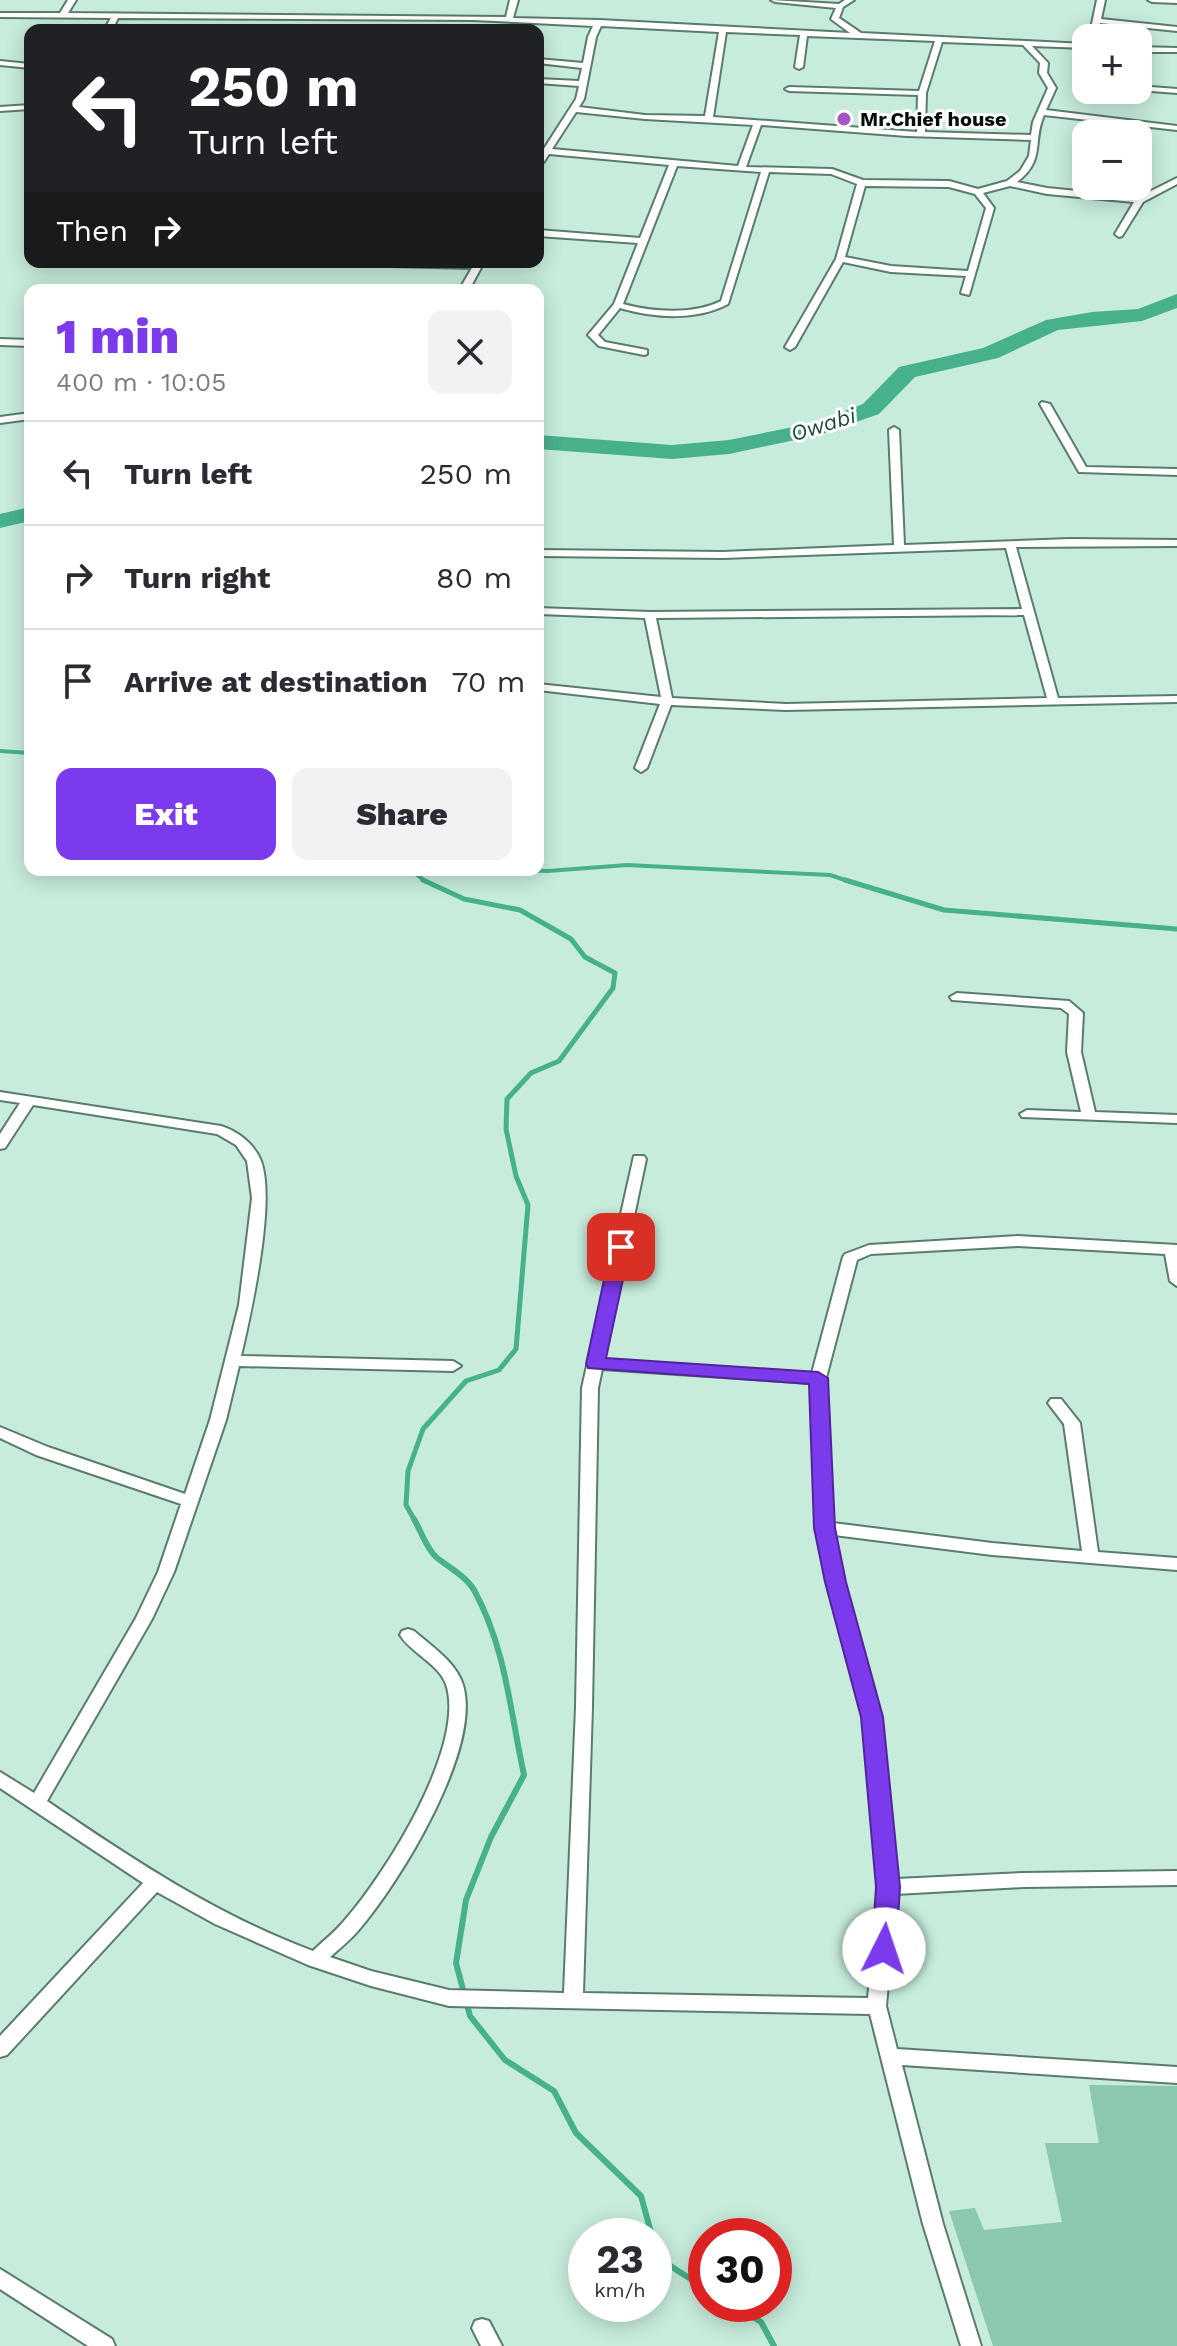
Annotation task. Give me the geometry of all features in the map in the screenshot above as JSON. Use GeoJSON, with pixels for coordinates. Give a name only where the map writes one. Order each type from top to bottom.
{"type":"FeatureCollection","features":[{"type":"Feature","properties":{"kind":"street"},"geometry":{"type":"LineString","coordinates":[[63,15],[72,0]]}},
{"type":"Feature","properties":{"kind":"street"},"geometry":{"type":"LineString","coordinates":[[509,19],[514,0]]}},
{"type":"Feature","properties":{"kind":"street"},"geometry":{"type":"LineString","coordinates":[[775,0],[840,6],[850,0]]}},
{"type":"Feature","properties":{"kind":"street"},"geometry":{"type":"LineString","coordinates":[[1098,24],[1101,0]]}},
{"type":"Feature","properties":{"kind":"street"},"geometry":{"type":"LineString","coordinates":[[1152,0],[1177,1]]}},
{"type":"Feature","properties":{"kind":"street"},"geometry":{"type":"LineString","coordinates":[[840,6],[835,19],[861,37]]}},
{"type":"Feature","properties":{"kind":"street"},"geometry":{"type":"LineString","coordinates":[[0,15],[509,19],[1072,46]]}},
{"type":"Feature","properties":{"kind":"street"},"geometry":{"type":"LineString","coordinates":[[111,24],[116,15]]}},
{"type":"Feature","properties":{"kind":"street"},"geometry":{"type":"LineString","coordinates":[[1099,21],[1177,29]]}},
{"type":"Feature","properties":{"kind":"street"},"geometry":{"type":"LineString","coordinates":[[544,155],[583,92],[586,66],[592,52],[592,37],[599,22]]}},
{"type":"Feature","properties":{"kind":"street"},"geometry":{"type":"LineString","coordinates":[[709,119],[723,29]]}},
{"type":"Feature","properties":{"kind":"street"},"geometry":{"type":"LineString","coordinates":[[799,67],[804,33]]}},
{"type":"Feature","properties":{"kind":"street"},"geometry":{"type":"LineString","coordinates":[[921,134],[922,93],[939,40]]}},
{"type":"Feature","properties":{"kind":"street"},"geometry":{"type":"LineString","coordinates":[[547,151],[741,169],[832,172],[862,183],[938,183],[978,192],[1010,183],[1023,173],[1033,156],[1034,138],[1052,88],[1043,73],[1044,63],[1026,44]]}},
{"type":"Feature","properties":{"kind":"street"},"geometry":{"type":"LineString","coordinates":[[1152,49],[1176,48]]}},
{"type":"Feature","properties":{"kind":"street"},"geometry":{"type":"LineString","coordinates":[[544,62],[586,66]]}},
{"type":"Feature","properties":{"kind":"street"},"geometry":{"type":"LineString","coordinates":[[0,63],[24,65]]}},
{"type":"Feature","properties":{"kind":"street"},"geometry":{"type":"LineString","coordinates":[[544,81],[583,84]]}},
{"type":"Feature","properties":{"kind":"street"},"geometry":{"type":"LineString","coordinates":[[789,89],[922,93]]}},
{"type":"Feature","properties":{"kind":"street"},"geometry":{"type":"LineString","coordinates":[[1152,89],[1177,91]]}},
{"type":"Feature","properties":{"kind":"street"},"geometry":{"type":"LineString","coordinates":[[0,109],[24,107]]}},
{"type":"Feature","properties":{"kind":"street"},"geometry":{"type":"LineString","coordinates":[[574,109],[645,117],[1034,138]]}},
{"type":"Feature","properties":{"kind":"street"},"geometry":{"type":"LineString","coordinates":[[1043,112],[1177,128]]}},
{"type":"Feature","properties":{"kind":"street"},"geometry":{"type":"LineString","coordinates":[[741,169],[758,123]]}},
{"type":"Feature","properties":{"kind":"street"},"geometry":{"type":"LineString","coordinates":[[644,352],[602,344],[593,337],[618,305],[674,163]]}},
{"type":"Feature","properties":{"kind":"street"},"geometry":{"type":"LineString","coordinates":[[618,305],[682,312],[706,311],[725,302],[766,170]]}},
{"type":"Feature","properties":{"kind":"street"},"geometry":{"type":"LineString","coordinates":[[1152,194],[1177,181]]}},
{"type":"Feature","properties":{"kind":"street"},"geometry":{"type":"LineString","coordinates":[[790,347],[840,259],[862,183]]}},
{"type":"Feature","properties":{"kind":"street"},"geometry":{"type":"LineString","coordinates":[[1010,183],[1072,193]]}},
{"type":"Feature","properties":{"kind":"street"},"geometry":{"type":"LineString","coordinates":[[966,293],[990,208],[978,192]]}},
{"type":"Feature","properties":{"kind":"street"},"geometry":{"type":"LineString","coordinates":[[1119,234],[1140,200]]}},
{"type":"Feature","properties":{"kind":"street"},"geometry":{"type":"LineString","coordinates":[[544,233],[643,241]]}},
{"type":"Feature","properties":{"kind":"street"},"geometry":{"type":"LineString","coordinates":[[840,259],[891,269],[971,274]]}},
{"type":"Feature","properties":{"kind":"street"},"geometry":{"type":"LineString","coordinates":[[0,342],[24,343]]}},
{"type":"Feature","properties":{"kind":"street"},"geometry":{"type":"LineString","coordinates":[[1045,404],[1083,470],[1177,472]]}},
{"type":"Feature","properties":{"kind":"street"},"geometry":{"type":"LineString","coordinates":[[0,420],[24,417]]}},
{"type":"Feature","properties":{"kind":"street"},"geometry":{"type":"LineString","coordinates":[[894,430],[899,548]]}},
{"type":"Feature","properties":{"kind":"street"},"geometry":{"type":"LineString","coordinates":[[544,553],[723,555],[1010,544],[1177,543]]}},
{"type":"Feature","properties":{"kind":"street"},"geometry":{"type":"LineString","coordinates":[[1010,544],[1053,701]]}},
{"type":"Feature","properties":{"kind":"street"},"geometry":{"type":"LineString","coordinates":[[544,611],[650,615],[1030,612]]}},
{"type":"Feature","properties":{"kind":"street"},"geometry":{"type":"LineString","coordinates":[[641,768],[667,701],[650,615]]}},
{"type":"Feature","properties":{"kind":"street"},"geometry":{"type":"LineString","coordinates":[[544,688],[667,701],[817,707],[1177,699]]}},
{"type":"Feature","properties":{"kind":"street"},"geometry":{"type":"LineString","coordinates":[[957,997],[1064,1004],[1073,1009],[1076,1013],[1074,1052],[1089,1116]]}},
{"type":"Feature","properties":{"kind":"street"},"geometry":{"type":"LineString","coordinates":[[0,1096],[221,1130],[241,1142],[254,1161],[259,1198],[246,1305],[218,1420],[166,1572],[144,1619],[37,1803]]}},
{"type":"Feature","properties":{"kind":"street"},"geometry":{"type":"LineString","coordinates":[[0,1145],[29,1100]]}},
{"type":"Feature","properties":{"kind":"street"},"geometry":{"type":"LineString","coordinates":[[1027,1114],[1177,1119]]}},
{"type":"Feature","properties":{"kind":"street"},"geometry":{"type":"LineString","coordinates":[[573,2000],[590,1388],[639,1159]]}},
{"type":"Feature","properties":{"kind":"street"},"geometry":{"type":"LineString","coordinates":[[971,2346],[933,2224],[877,2006],[888,1887],[872,1717],[835,1582],[825,1528],[818,1378],[850,1257],[869,1250],[1018,1241],[1175,1250],[1177,1281]]}},
{"type":"Feature","properties":{"kind":"street"},"geometry":{"type":"LineString","coordinates":[[231,1361],[453,1366]]}},
{"type":"Feature","properties":{"kind":"street"},"geometry":{"type":"LineString","coordinates":[[595,1364],[818,1378]]}},
{"type":"Feature","properties":{"kind":"street"},"geometry":{"type":"LineString","coordinates":[[1056,1403],[1072,1423],[1091,1557]]}},
{"type":"Feature","properties":{"kind":"street"},"geometry":{"type":"LineString","coordinates":[[0,1432],[42,1451],[190,1501]]}},
{"type":"Feature","properties":{"kind":"street"},"geometry":{"type":"LineString","coordinates":[[825,1528],[992,1549],[1177,1564]]}},
{"type":"Feature","properties":{"kind":"street"},"geometry":{"type":"LineString","coordinates":[[315,1960],[351,1925],[413,1836],[457,1729],[459,1708],[454,1682],[408,1635]]}},
{"type":"Feature","properties":{"kind":"street"},"geometry":{"type":"LineString","coordinates":[[0,1779],[155,1882],[315,1960],[395,1987],[449,1998],[877,2006]]}},
{"type":"Feature","properties":{"kind":"street"},"geometry":{"type":"LineString","coordinates":[[888,1887],[1023,1880],[1177,1878]]}},
{"type":"Feature","properties":{"kind":"street"},"geometry":{"type":"LineString","coordinates":[[0,2049],[155,1882]]}},
{"type":"Feature","properties":{"kind":"street"},"geometry":{"type":"LineString","coordinates":[[891,2056],[1177,2075]]}},
{"type":"Feature","properties":{"kind":"street"},"geometry":{"type":"LineString","coordinates":[[0,2278],[105,2346]]}},
{"type":"Feature","properties":{"kind":"green space"},"geometry":{"type":"Polygon","coordinates":[[[1089,2085],[1177,2086],[1177,2346],[993,2346],[949,2211],[975,2208],[984,2230],[1062,2222],[1045,2143],[1099,2143],[1089,2085]]]}},
{"type":"Feature","properties":{"kind":"waterway","name":"Owabi"},"geometry":{"type":"LineString","coordinates":[[544,442],[672,452],[729,447],[819,428],[871,409],[907,372],[990,353],[1053,324],[1142,315],[1177,300]]}},
{"type":"Feature","properties":{"kind":"waterway","name":"Owabi"},"geometry":{"type":"LineString","coordinates":[[0,521],[24,515]]}},
{"type":"Feature","properties":{"kind":"waterway"},"geometry":{"type":"LineString","coordinates":[[0,751],[24,753]]}},
{"type":"Feature","properties":{"kind":"waterway"},"geometry":{"type":"LineString","coordinates":[[544,871],[627,865],[830,875],[845,880]]}},
{"type":"Feature","properties":{"kind":"waterway"},"geometry":{"type":"LineString","coordinates":[[418,876],[424,881]]}},
{"type":"Feature","properties":{"kind":"waterway"},"geometry":{"type":"LineString","coordinates":[[845,880],[944,910],[1177,929]]}},
{"type":"Feature","properties":{"kind":"waterway"},"geometry":{"type":"LineString","coordinates":[[845,880],[851,882]]}},
{"type":"Feature","properties":{"kind":"waterway"},"geometry":{"type":"LineString","coordinates":[[415,1521],[406,1505],[408,1471],[423,1429],[466,1381],[499,1370],[516,1349],[528,1205],[516,1176],[506,1129],[507,1099],[531,1073],[559,1061],[613,988],[615,973],[585,957],[571,939],[520,910],[464,899],[424,881]]}},
{"type":"Feature","properties":{"kind":"waterway"},"geometry":{"type":"LineString","coordinates":[[415,1521],[432,1553],[471,1585],[485,1612],[506,1680],[524,1775],[491,1837],[466,1900],[456,1963],[470,2016],[505,2060],[554,2091],[576,2133],[641,2196],[647,2218]]}},
{"type":"Feature","properties":{"kind":"waterway"},"geometry":{"type":"LineString","coordinates":[[672,2267],[688,2277]]}},
{"type":"Feature","properties":{"kind":"waterway"},"geometry":{"type":"LineString","coordinates":[[761,2322],[774,2346]]}},
{"type":"Feature","properties":{"kind":"place","name":"Mr.Chief house"},"geometry":{"type":"Point","coordinates":[844,119]}},
{"type":"Feature","properties":{"kind":"route"},"geometry":{"type":"LineString","coordinates":[[621,1247],[595,1364],[818,1378],[825,1528],[835,1582],[872,1717],[875,1779],[888,1887],[884,1949]]}}]}
